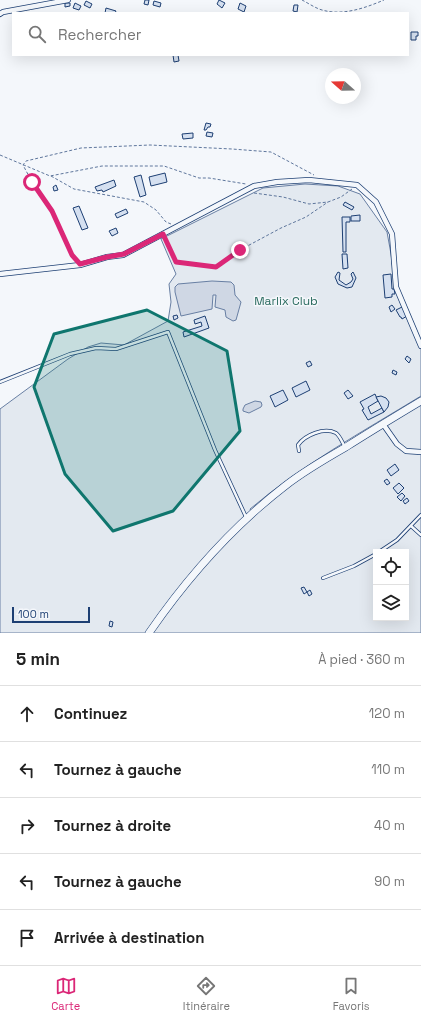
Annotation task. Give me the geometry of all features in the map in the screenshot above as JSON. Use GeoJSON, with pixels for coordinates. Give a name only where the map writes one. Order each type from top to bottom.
{"type":"FeatureCollection","features":[{"type":"Feature","properties":{"kind":"main road"},"geometry":{"type":"LineString","coordinates":[[149,633],[210,555],[246,519],[285,486],[345,447],[421,401]]}},
{"type":"Feature","properties":{"kind":"street"},"geometry":{"type":"LineString","coordinates":[[0,14],[3,12],[68,0]]}},
{"type":"Feature","properties":{"kind":"street"},"geometry":{"type":"LineString","coordinates":[[0,274],[80,264],[124,254],[254,186],[277,182],[310,180],[357,185],[376,202],[392,234],[396,287],[421,346]]}},
{"type":"Feature","properties":{"kind":"street"},"geometry":{"type":"LineString","coordinates":[[383,424],[397,444],[406,451],[421,452]]}},
{"type":"Feature","properties":{"kind":"lane"},"geometry":{"type":"LineString","coordinates":[[0,382],[70,354],[96,348],[116,349],[168,332],[215,450],[246,519]]}},
{"type":"Feature","properties":{"kind":"lane"},"geometry":{"type":"LineString","coordinates":[[299,451],[298,445],[300,442],[317,432],[324,430],[335,433],[345,447]]}},
{"type":"Feature","properties":{"kind":"lane"},"geometry":{"type":"LineString","coordinates":[[384,549],[397,540],[421,515]]}},
{"type":"Feature","properties":{"kind":"lane"},"geometry":{"type":"LineString","coordinates":[[411,526],[421,535]]}},
{"type":"Feature","properties":{"kind":"lane"},"geometry":{"type":"LineString","coordinates":[[323,578],[354,566],[373,556]]}},
{"type":"Feature","properties":{"kind":"path"},"geometry":{"type":"LineString","coordinates":[[302,0],[322,10],[338,12],[357,10],[384,0]]}},
{"type":"Feature","properties":{"kind":"path"},"geometry":{"type":"LineString","coordinates":[[23,165],[26,161],[81,148],[150,145],[232,149],[271,152],[310,173],[322,182]]}},
{"type":"Feature","properties":{"kind":"path"},"geometry":{"type":"LineString","coordinates":[[0,155],[50,176],[74,189],[144,202],[156,210],[166,222],[179,226]]}},
{"type":"Feature","properties":{"kind":"path"},"geometry":{"type":"LineString","coordinates":[[23,165],[32,182],[52,211],[72,255],[80,264]]}},
{"type":"Feature","properties":{"kind":"path"},"geometry":{"type":"LineString","coordinates":[[50,176],[102,166],[164,166],[199,178],[208,178],[254,186]]}},
{"type":"Feature","properties":{"kind":"path"},"geometry":{"type":"LineString","coordinates":[[163,234],[176,262],[216,267],[240,250],[281,228],[306,217],[328,202],[341,197],[357,185]]}},
{"type":"Feature","properties":{"kind":"path"},"geometry":{"type":"LineString","coordinates":[[246,190],[309,204],[328,202]]}},
{"type":"Feature","properties":{"kind":"highlighted area"},"geometry":{"type":"Polygon","coordinates":[[[147,310],[227,351],[240,431],[173,511],[113,531],[65,474],[34,387],[54,334],[147,310]]]}},
{"type":"Feature","properties":{"kind":"green space","name":"Marlix Club"},"geometry":{"type":"Polygon","coordinates":[[[305,184],[338,186],[360,194],[387,232],[395,286],[421,349],[421,396],[311,463],[250,509],[252,513],[300,475],[421,401],[421,633],[0,633],[0,409],[68,359],[88,347],[101,343],[124,345],[168,321],[171,302],[169,284],[176,274],[161,239],[263,188],[305,184]]]}},
{"type":"Feature","properties":{"kind":"shaded area"},"geometry":{"type":"Polygon","coordinates":[[[212,281],[231,282],[234,285],[235,295],[241,302],[236,320],[233,321],[226,317],[225,310],[215,307],[216,295],[213,295],[212,309],[181,316],[175,287],[178,284],[212,281]]]}},
{"type":"Feature","properties":{"kind":"shaded area"},"geometry":{"type":"Polygon","coordinates":[[[255,401],[261,402],[261,407],[249,413],[243,411],[245,405],[255,401]]]}},
{"type":"Feature","properties":{"kind":"building"},"geometry":{"type":"Polygon","coordinates":[[[145,0],[149,0],[148,5],[144,4],[145,0]]]}},
{"type":"Feature","properties":{"kind":"building"},"geometry":{"type":"Polygon","coordinates":[[[219,0],[225,3],[222,8],[217,4],[219,0]]]}},
{"type":"Feature","properties":{"kind":"building"},"geometry":{"type":"Polygon","coordinates":[[[86,1],[92,4],[90,8],[84,5],[86,1]]]}},
{"type":"Feature","properties":{"kind":"building"},"geometry":{"type":"Polygon","coordinates":[[[154,1],[161,3],[160,7],[153,5],[154,1]]]}},
{"type":"Feature","properties":{"kind":"building"},"geometry":{"type":"Polygon","coordinates":[[[65,3],[70,3],[70,6],[65,7],[65,3]]]}},
{"type":"Feature","properties":{"kind":"building"},"geometry":{"type":"Polygon","coordinates":[[[75,3],[81,6],[79,10],[73,8],[75,3]]]}},
{"type":"Feature","properties":{"kind":"building"},"geometry":{"type":"Polygon","coordinates":[[[240,3],[246,6],[244,12],[238,9],[240,3]]]}},
{"type":"Feature","properties":{"kind":"building"},"geometry":{"type":"Polygon","coordinates":[[[294,5],[298,5],[297,12],[293,11],[294,5]]]}},
{"type":"Feature","properties":{"kind":"building"},"geometry":{"type":"Polygon","coordinates":[[[106,8],[116,11],[116,12],[105,12],[106,8]]]}},
{"type":"Feature","properties":{"kind":"building"},"geometry":{"type":"Polygon","coordinates":[[[411,32],[418,32],[416,40],[411,40],[411,32]]]}},
{"type":"Feature","properties":{"kind":"building"},"geometry":{"type":"Polygon","coordinates":[[[173,56],[178,56],[179,61],[174,62],[173,56]]]}},
{"type":"Feature","properties":{"kind":"building"},"geometry":{"type":"Polygon","coordinates":[[[206,123],[211,124],[210,127],[204,130],[206,123]]]}},
{"type":"Feature","properties":{"kind":"building"},"geometry":{"type":"Polygon","coordinates":[[[207,132],[213,133],[212,137],[206,136],[207,132]]]}},
{"type":"Feature","properties":{"kind":"building"},"geometry":{"type":"Polygon","coordinates":[[[193,133],[193,138],[183,139],[182,134],[193,133]]]}},
{"type":"Feature","properties":{"kind":"building"},"geometry":{"type":"Polygon","coordinates":[[[165,173],[167,182],[151,186],[149,177],[165,173]]]}},
{"type":"Feature","properties":{"kind":"building"},"geometry":{"type":"Polygon","coordinates":[[[141,175],[146,195],[140,197],[134,177],[141,175]]]}},
{"type":"Feature","properties":{"kind":"building"},"geometry":{"type":"Polygon","coordinates":[[[114,180],[116,186],[103,192],[102,190],[97,191],[95,187],[114,180]]]}},
{"type":"Feature","properties":{"kind":"building"},"geometry":{"type":"Polygon","coordinates":[[[56,185],[58,190],[54,191],[53,187],[56,185]]]}},
{"type":"Feature","properties":{"kind":"building"},"geometry":{"type":"Polygon","coordinates":[[[345,202],[354,207],[352,210],[343,205],[345,202]]]}},
{"type":"Feature","properties":{"kind":"building"},"geometry":{"type":"Polygon","coordinates":[[[79,206],[88,228],[82,230],[73,208],[79,206]]]}},
{"type":"Feature","properties":{"kind":"building"},"geometry":{"type":"Polygon","coordinates":[[[126,209],[128,213],[117,218],[115,214],[126,209]]]}},
{"type":"Feature","properties":{"kind":"building"},"geometry":{"type":"Polygon","coordinates":[[[360,215],[360,221],[351,221],[351,216],[360,215]]]}},
{"type":"Feature","properties":{"kind":"building"},"geometry":{"type":"Polygon","coordinates":[[[342,217],[350,217],[350,222],[346,222],[346,252],[343,252],[342,217]]]}},
{"type":"Feature","properties":{"kind":"building"},"geometry":{"type":"Polygon","coordinates":[[[116,228],[118,233],[112,236],[109,231],[116,228]]]}},
{"type":"Feature","properties":{"kind":"building"},"geometry":{"type":"Polygon","coordinates":[[[342,254],[347,254],[348,268],[343,269],[342,254]]]}},
{"type":"Feature","properties":{"kind":"building"},"geometry":{"type":"Polygon","coordinates":[[[338,272],[340,273],[339,280],[346,285],[353,279],[351,274],[353,272],[356,278],[352,287],[347,288],[338,284],[335,277],[338,272]]]}},
{"type":"Feature","properties":{"kind":"building"},"geometry":{"type":"Polygon","coordinates":[[[391,274],[392,289],[394,289],[395,294],[392,294],[392,297],[385,298],[383,275],[391,274]]]}},
{"type":"Feature","properties":{"kind":"building"},"geometry":{"type":"Polygon","coordinates":[[[392,305],[395,309],[391,312],[389,307],[392,305]]]}},
{"type":"Feature","properties":{"kind":"building"},"geometry":{"type":"Polygon","coordinates":[[[402,307],[407,316],[402,319],[396,310],[402,307]]]}},
{"type":"Feature","properties":{"kind":"building"},"geometry":{"type":"Polygon","coordinates":[[[177,315],[178,318],[174,320],[173,316],[177,315]]]}},
{"type":"Feature","properties":{"kind":"building"},"geometry":{"type":"Polygon","coordinates":[[[205,316],[209,328],[184,337],[183,332],[202,326],[201,322],[195,324],[194,320],[205,316]]]}},
{"type":"Feature","properties":{"kind":"building"},"geometry":{"type":"Polygon","coordinates":[[[407,356],[411,359],[409,363],[405,359],[407,356]]]}},
{"type":"Feature","properties":{"kind":"building"},"geometry":{"type":"Polygon","coordinates":[[[310,361],[312,365],[308,367],[306,363],[310,361]]]}},
{"type":"Feature","properties":{"kind":"building"},"geometry":{"type":"Polygon","coordinates":[[[393,370],[397,372],[396,375],[392,373],[393,370]]]}},
{"type":"Feature","properties":{"kind":"building"},"geometry":{"type":"Polygon","coordinates":[[[306,381],[310,390],[296,397],[292,388],[306,381]]]}},
{"type":"Feature","properties":{"kind":"building"},"geometry":{"type":"Polygon","coordinates":[[[283,390],[288,400],[275,407],[270,396],[283,390]]]}},
{"type":"Feature","properties":{"kind":"building"},"geometry":{"type":"Polygon","coordinates":[[[348,390],[353,396],[348,399],[344,393],[348,390]]]}},
{"type":"Feature","properties":{"kind":"building"},"geometry":{"type":"Polygon","coordinates":[[[375,394],[378,401],[368,407],[371,414],[382,408],[384,412],[368,420],[362,410],[364,409],[360,402],[375,394]]]}},
{"type":"Feature","properties":{"kind":"building"},"geometry":{"type":"Polygon","coordinates":[[[381,396],[386,398],[389,402],[388,407],[384,412],[376,397],[381,396]]]}},
{"type":"Feature","properties":{"kind":"building"},"geometry":{"type":"Polygon","coordinates":[[[395,464],[399,470],[391,476],[387,470],[395,464]]]}},
{"type":"Feature","properties":{"kind":"building"},"geometry":{"type":"Polygon","coordinates":[[[387,479],[390,483],[387,485],[384,481],[387,479]]]}},
{"type":"Feature","properties":{"kind":"building"},"geometry":{"type":"Polygon","coordinates":[[[399,483],[404,488],[398,494],[393,488],[399,483]]]}},
{"type":"Feature","properties":{"kind":"building"},"geometry":{"type":"Polygon","coordinates":[[[402,493],[405,496],[401,501],[397,497],[402,493]]]}},
{"type":"Feature","properties":{"kind":"building"},"geometry":{"type":"Polygon","coordinates":[[[407,498],[409,501],[405,504],[403,501],[407,498]]]}},
{"type":"Feature","properties":{"kind":"building"},"geometry":{"type":"Polygon","coordinates":[[[304,587],[307,592],[304,594],[301,588],[304,587]]]}},
{"type":"Feature","properties":{"kind":"building"},"geometry":{"type":"Polygon","coordinates":[[[310,590],[312,594],[309,596],[307,592],[310,590]]]}},
{"type":"Feature","properties":{"kind":"building"},"geometry":{"type":"Polygon","coordinates":[[[110,621],[113,622],[112,627],[109,626],[110,621]]]}},
{"type":"Feature","properties":{"kind":"route"},"geometry":{"type":"LineString","coordinates":[[32,182],[52,211],[72,255],[80,264],[124,254],[163,234],[176,262],[216,267],[240,250]]}}]}
